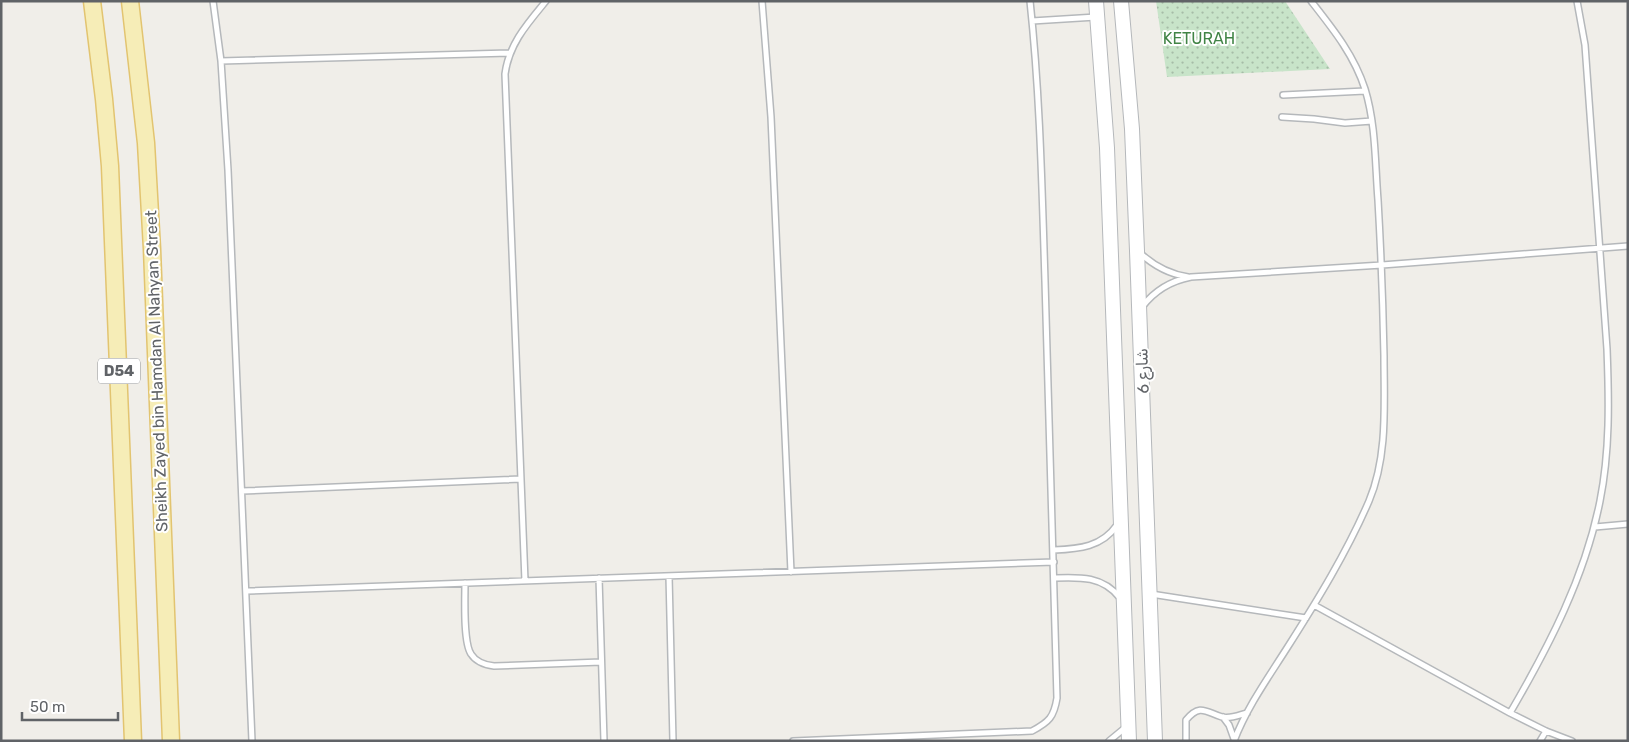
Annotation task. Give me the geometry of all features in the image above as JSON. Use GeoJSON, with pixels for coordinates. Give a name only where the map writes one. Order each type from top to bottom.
{"type":"FeatureCollection","features":[{"type":"Feature","properties":{"kind":"main road","name":"D54"},"geometry":{"type":"LineString","coordinates":[[92,1],[110,166],[133,741]]}},
{"type":"Feature","properties":{"kind":"main road","name":"Sheikh Zayed bin Hamdan Al Nahyan Street"},"geometry":{"type":"LineString","coordinates":[[130,1],[146,143],[152,249],[171,741]]}},
{"type":"Feature","properties":{"kind":"street","name":"شارع 6"},"geometry":{"type":"LineString","coordinates":[[1096,1],[1107,158],[1129,741]]}},
{"type":"Feature","properties":{"kind":"street","name":"شارع 6"},"geometry":{"type":"LineString","coordinates":[[1122,1],[1130,110],[1140,311],[1155,741]]}},
{"type":"Feature","properties":{"kind":"lane"},"geometry":{"type":"LineString","coordinates":[[213,1],[221,61],[228,170],[252,741]]}},
{"type":"Feature","properties":{"kind":"lane"},"geometry":{"type":"LineString","coordinates":[[525,581],[505,85],[506,63],[509,53],[517,37],[546,1]]}},
{"type":"Feature","properties":{"kind":"lane"},"geometry":{"type":"LineString","coordinates":[[762,1],[771,116],[791,572]]}},
{"type":"Feature","properties":{"kind":"lane"},"geometry":{"type":"LineString","coordinates":[[793,741],[890,739],[1032,732],[1045,724],[1054,713],[1057,698],[1055,578],[1038,114],[1030,1]]}},
{"type":"Feature","properties":{"kind":"lane"},"geometry":{"type":"LineString","coordinates":[[1234,740],[1247,713],[1314,605],[1356,529],[1370,499],[1380,467],[1384,434],[1382,265],[1372,121],[1358,70],[1346,46],[1312,1]]}},
{"type":"Feature","properties":{"kind":"lane"},"geometry":{"type":"LineString","coordinates":[[1510,713],[1553,636],[1571,595],[1594,526],[1605,470],[1609,398],[1585,44],[1577,1]]}},
{"type":"Feature","properties":{"kind":"lane"},"geometry":{"type":"LineString","coordinates":[[1032,21],[1097,17]]}},
{"type":"Feature","properties":{"kind":"lane"},"geometry":{"type":"LineString","coordinates":[[221,61],[509,53]]}},
{"type":"Feature","properties":{"kind":"lane"},"geometry":{"type":"LineString","coordinates":[[1283,96],[1365,91]]}},
{"type":"Feature","properties":{"kind":"lane"},"geometry":{"type":"LineString","coordinates":[[1282,117],[1345,123],[1372,121]]}},
{"type":"Feature","properties":{"kind":"lane"},"geometry":{"type":"LineString","coordinates":[[1137,251],[1156,266],[1179,275],[1191,277],[1382,265],[1628,246]]}},
{"type":"Feature","properties":{"kind":"lane"},"geometry":{"type":"LineString","coordinates":[[1140,311],[1152,296],[1167,285],[1191,277]]}},
{"type":"Feature","properties":{"kind":"lane"},"geometry":{"type":"LineString","coordinates":[[242,491],[521,479]]}},
{"type":"Feature","properties":{"kind":"lane"},"geometry":{"type":"LineString","coordinates":[[1054,550],[1082,549],[1094,544],[1105,538],[1122,518]]}},
{"type":"Feature","properties":{"kind":"lane"},"geometry":{"type":"LineString","coordinates":[[1594,526],[1628,524]]}},
{"type":"Feature","properties":{"kind":"lane"},"geometry":{"type":"LineString","coordinates":[[246,591],[1054,562]]}},
{"type":"Feature","properties":{"kind":"lane"},"geometry":{"type":"LineString","coordinates":[[669,576],[673,741]]}},
{"type":"Feature","properties":{"kind":"lane"},"geometry":{"type":"LineString","coordinates":[[1055,578],[1082,577],[1093,579],[1111,589],[1124,605]]}},
{"type":"Feature","properties":{"kind":"lane"},"geometry":{"type":"LineString","coordinates":[[599,578],[604,741]]}},
{"type":"Feature","properties":{"kind":"lane"},"geometry":{"type":"LineString","coordinates":[[465,583],[468,647],[475,659],[481,663],[494,666],[601,662]]}},
{"type":"Feature","properties":{"kind":"lane"},"geometry":{"type":"LineString","coordinates":[[1150,594],[1306,618]]}},
{"type":"Feature","properties":{"kind":"lane"},"geometry":{"type":"LineString","coordinates":[[1314,605],[1510,713],[1572,741]]}},
{"type":"Feature","properties":{"kind":"lane"},"geometry":{"type":"LineString","coordinates":[[1186,741],[1186,720],[1195,712],[1201,710],[1210,711],[1223,717],[1234,717],[1247,713]]}},
{"type":"Feature","properties":{"kind":"lane"},"geometry":{"type":"LineString","coordinates":[[1223,717],[1229,725],[1234,740]]}},
{"type":"Feature","properties":{"kind":"lane"},"geometry":{"type":"LineString","coordinates":[[1109,741],[1128,725]]}},
{"type":"Feature","properties":{"kind":"lane"},"geometry":{"type":"LineString","coordinates":[[1540,741],[1546,730]]}},
{"type":"Feature","properties":{"kind":"green space","name":"KETURAH"},"geometry":{"type":"Polygon","coordinates":[[[1156,1],[1285,1],[1330,69],[1167,77],[1156,1]]]}}]}
